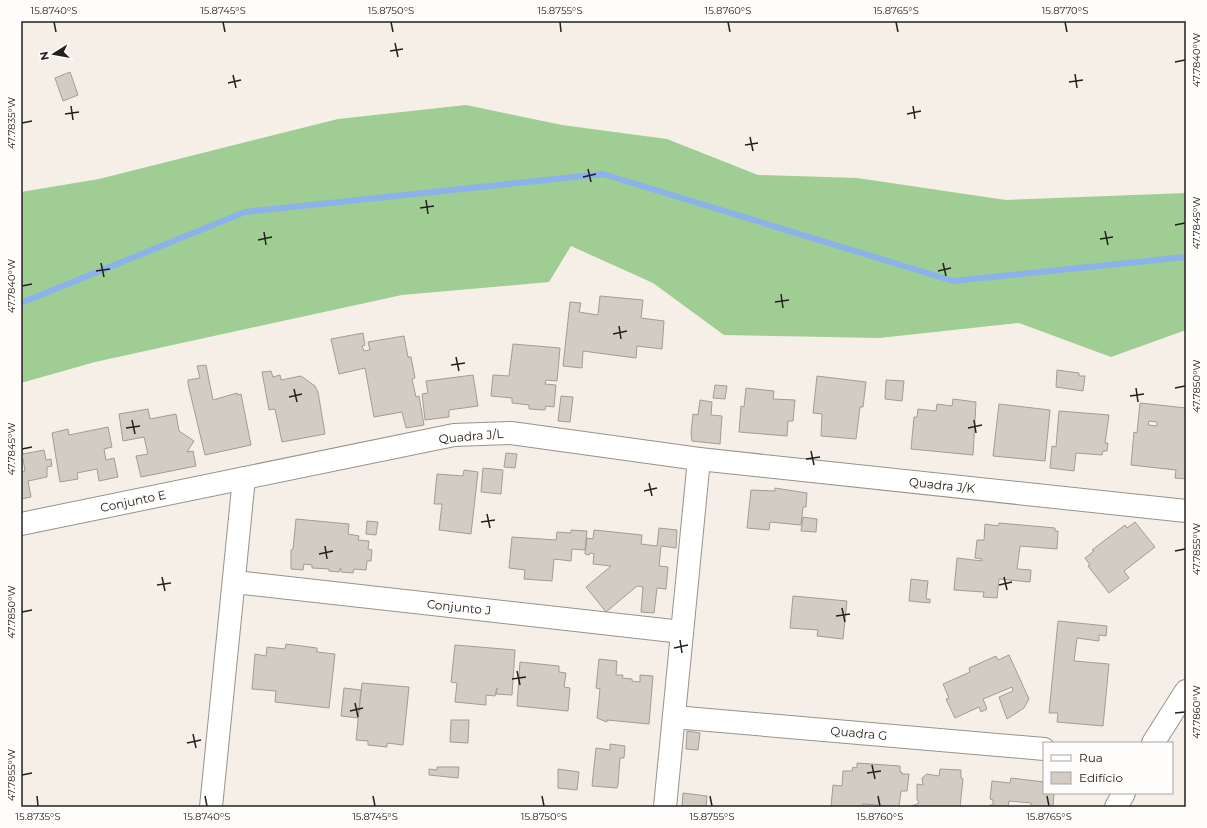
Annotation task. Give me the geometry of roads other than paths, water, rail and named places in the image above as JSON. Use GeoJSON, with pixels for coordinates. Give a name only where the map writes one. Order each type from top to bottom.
{"type":"FeatureCollection","features":[{"type":"Feature","properties":{"kind":"street","name":"Quadra J/L"},"geometry":{"type":"LineString","coordinates":[[244,478],[454,435],[511,433],[699,459]]}},
{"type":"Feature","properties":{"kind":"street"},"geometry":{"type":"LineString","coordinates":[[666,807],[699,459]]}},
{"type":"Feature","properties":{"kind":"street","name":"Quadra J/K"},"geometry":{"type":"LineString","coordinates":[[699,459],[1186,511]]}},
{"type":"Feature","properties":{"kind":"street","name":"Conjunto E"},"geometry":{"type":"LineString","coordinates":[[21,524],[244,478]]}},
{"type":"Feature","properties":{"kind":"street"},"geometry":{"type":"LineString","coordinates":[[211,807],[235,582],[244,478]]}},
{"type":"Feature","properties":{"kind":"street","name":"Conjunto J"},"geometry":{"type":"LineString","coordinates":[[235,582],[682,632]]}},
{"type":"Feature","properties":{"kind":"street"},"geometry":{"type":"LineString","coordinates":[[1154,742],[1186,691]]}},
{"type":"Feature","properties":{"kind":"street","name":"Quadra G"},"geometry":{"type":"LineString","coordinates":[[674,717],[1043,749]]}},
{"type":"Feature","properties":{"kind":"street"},"geometry":{"type":"LineString","coordinates":[[1116,807],[1123,794]]}},
{"type":"Feature","properties":{"kind":"waterway"},"geometry":{"type":"LineString","coordinates":[[21,303],[245,212],[603,174],[953,281],[1186,257]]}}]}
